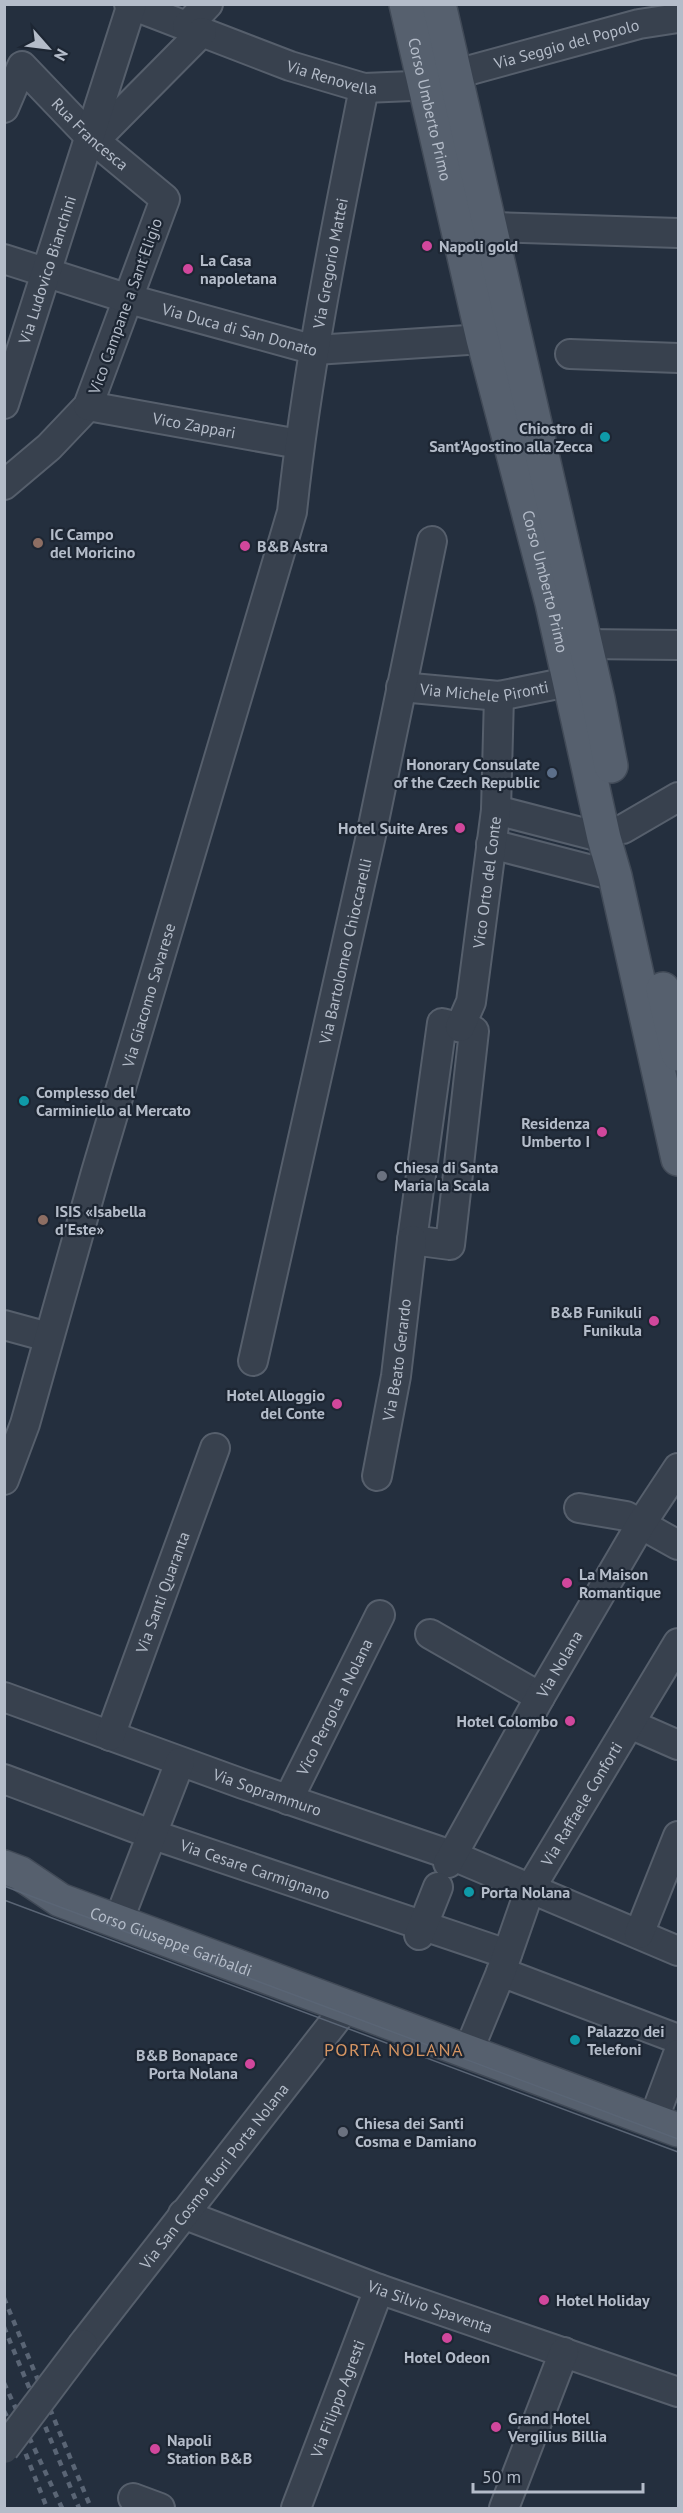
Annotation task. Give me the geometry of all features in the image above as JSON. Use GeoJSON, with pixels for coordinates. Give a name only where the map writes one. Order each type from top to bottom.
{"type":"FeatureCollection","features":[{"type":"Feature","properties":{"kind":"main road","name":"Corso Umberto Primo"},"geometry":{"type":"LineString","coordinates":[[406,4],[440,78],[490,227],[598,699],[614,833],[615,876],[678,1159]]}},
{"type":"Feature","properties":{"kind":"main road","name":"Corso Umberto Primo"},"geometry":{"type":"LineString","coordinates":[[440,4],[440,78],[483,339],[552,603],[568,682],[614,833],[649,925],[678,1054]]}},
{"type":"Feature","properties":{"kind":"main road","name":"Corso Giuseppe Garibaldi"},"geometry":{"type":"LineString","coordinates":[[4,1867],[20,1873],[60,1900],[468,2052]]}},
{"type":"Feature","properties":{"kind":"main road"},"geometry":{"type":"LineString","coordinates":[[468,2052],[666,2126]]}},
{"type":"Feature","properties":{"kind":"street"},"geometry":{"type":"LineString","coordinates":[[92,139],[201,31],[208,4]]}},
{"type":"Feature","properties":{"kind":"street","name":"Via Renovella"},"geometry":{"type":"LineString","coordinates":[[131,5],[290,66],[364,88],[406,87],[440,78]]}},
{"type":"Feature","properties":{"kind":"street","name":"Via Ludovico Bianchini"},"geometry":{"type":"LineString","coordinates":[[4,404],[92,139],[131,5]]}},
{"type":"Feature","properties":{"kind":"street","name":"Via Seggio del Popolo"},"geometry":{"type":"LineString","coordinates":[[440,78],[640,14],[678,18]]}},
{"type":"Feature","properties":{"kind":"street","name":"Rua Francesca"},"geometry":{"type":"LineString","coordinates":[[4,108],[22,66],[92,139],[165,199]]}},
{"type":"Feature","properties":{"kind":"street","name":"Via Gregorio Mattei"},"geometry":{"type":"LineString","coordinates":[[292,512],[299,444],[327,272],[364,88]]}},
{"type":"Feature","properties":{"kind":"street","name":"Vico Campane a Sant'Eligio"},"geometry":{"type":"LineString","coordinates":[[4,485],[49,447],[88,405],[165,199]]}},
{"type":"Feature","properties":{"kind":"street"},"geometry":{"type":"LineString","coordinates":[[490,227],[678,233]]}},
{"type":"Feature","properties":{"kind":"street","name":"Via Duca di San Donato"},"geometry":{"type":"LineString","coordinates":[[4,259],[129,299],[315,350],[483,339]]}},
{"type":"Feature","properties":{"kind":"street"},"geometry":{"type":"LineString","coordinates":[[570,354],[678,358]]}},
{"type":"Feature","properties":{"kind":"street","name":"Vico Zappari"},"geometry":{"type":"LineString","coordinates":[[88,405],[299,444]]}},
{"type":"Feature","properties":{"kind":"street","name":"Via Giacomo Savarese"},"geometry":{"type":"LineString","coordinates":[[4,1480],[25,1424],[48,1337],[292,512]]}},
{"type":"Feature","properties":{"kind":"street","name":"Via Bartolomeo Chioccarelli"},"geometry":{"type":"LineString","coordinates":[[253,1361],[372,831],[432,541]]}},
{"type":"Feature","properties":{"kind":"street"},"geometry":{"type":"LineString","coordinates":[[584,644],[678,645]]}},
{"type":"Feature","properties":{"kind":"street","name":"Via Michele Pironti"},"geometry":{"type":"LineString","coordinates":[[401,687],[499,696],[568,682]]}},
{"type":"Feature","properties":{"kind":"street","name":"Vico Orto del Conte"},"geometry":{"type":"LineString","coordinates":[[460,1028],[471,1002],[496,810],[499,696]]}},
{"type":"Feature","properties":{"kind":"street"},"geometry":{"type":"LineString","coordinates":[[496,810],[614,833],[678,797]]}},
{"type":"Feature","properties":{"kind":"street"},"geometry":{"type":"LineString","coordinates":[[491,844],[615,876]]}},
{"type":"Feature","properties":{"kind":"street","name":"Via Beato Gerardo"},"geometry":{"type":"LineString","coordinates":[[377,1476],[396,1376],[442,1023],[460,1028]]}},
{"type":"Feature","properties":{"kind":"street"},"geometry":{"type":"LineString","coordinates":[[412,1240],[450,1245],[474,1031],[460,1028]]}},
{"type":"Feature","properties":{"kind":"street"},"geometry":{"type":"LineString","coordinates":[[4,1325],[48,1337]]}},
{"type":"Feature","properties":{"kind":"street","name":"Via Santi Quaranta"},"geometry":{"type":"LineString","coordinates":[[110,1736],[215,1448]]}},
{"type":"Feature","properties":{"kind":"street","name":"Via Nolana"},"geometry":{"type":"LineString","coordinates":[[421,1931],[446,1868],[540,1697],[641,1524],[678,1468]]}},
{"type":"Feature","properties":{"kind":"street"},"geometry":{"type":"LineString","coordinates":[[579,1508],[626,1516],[678,1545]]}},
{"type":"Feature","properties":{"kind":"street","name":"Vico Pergola a Nolana"},"geometry":{"type":"LineString","coordinates":[[288,1800],[380,1615]]}},
{"type":"Feature","properties":{"kind":"street"},"geometry":{"type":"LineString","coordinates":[[430,1634],[540,1697]]}},
{"type":"Feature","properties":{"kind":"street","name":"Via Raffaele Conforti"},"geometry":{"type":"LineString","coordinates":[[468,2052],[504,1963],[530,1889],[678,1642]]}},
{"type":"Feature","properties":{"kind":"street","name":"Via Soprammuro"},"geometry":{"type":"LineString","coordinates":[[4,1697],[288,1800],[446,1868],[530,1889],[678,1951]]}},
{"type":"Feature","properties":{"kind":"street"},"geometry":{"type":"LineString","coordinates":[[630,1724],[678,1745]]}},
{"type":"Feature","properties":{"kind":"street"},"geometry":{"type":"LineString","coordinates":[[118,1922],[180,1762]]}},
{"type":"Feature","properties":{"kind":"street","name":"Via Cesare Carmignano"},"geometry":{"type":"LineString","coordinates":[[4,1779],[151,1834],[315,1891],[504,1963],[678,2039]]}},
{"type":"Feature","properties":{"kind":"street"},"geometry":{"type":"LineString","coordinates":[[639,1934],[678,1836]]}},
{"type":"Feature","properties":{"kind":"street","name":"Via San Cosmo fuori Porta Nolana"},"geometry":{"type":"LineString","coordinates":[[4,2448],[183,2214],[338,2017],[343,2006]]}},
{"type":"Feature","properties":{"kind":"street"},"geometry":{"type":"LineString","coordinates":[[666,2126],[678,2054]]}},
{"type":"Feature","properties":{"kind":"street","name":"Via Silvio Spaventa"},"geometry":{"type":"LineString","coordinates":[[183,2214],[379,2289],[678,2392]]}},
{"type":"Feature","properties":{"kind":"street","name":"Via Filippo Agresti"},"geometry":{"type":"LineString","coordinates":[[296,2508],[379,2289]]}},
{"type":"Feature","properties":{"kind":"street"},"geometry":{"type":"LineString","coordinates":[[504,2508],[564,2352]]}},
{"type":"Feature","properties":{"kind":"street"},"geometry":{"type":"LineString","coordinates":[[134,2498],[160,2508]]}},
{"type":"Feature","properties":{"kind":"tram line"},"geometry":{"type":"LineString","coordinates":[[4,1886],[678,2139]]}},
{"type":"Feature","properties":{"kind":"tram line"},"geometry":{"type":"LineString","coordinates":[[4,1900],[678,2152]]}},
{"type":"Feature","properties":{"kind":"railway"},"geometry":{"type":"LineString","coordinates":[[4,2298],[91,2508]]}},
{"type":"Feature","properties":{"kind":"railway"},"geometry":{"type":"LineString","coordinates":[[4,2327],[79,2508]]}},
{"type":"Feature","properties":{"kind":"railway"},"geometry":{"type":"LineString","coordinates":[[4,2383],[62,2508]]}},
{"type":"Feature","properties":{"kind":"railway"},"geometry":{"type":"LineString","coordinates":[[4,2411],[25,2452],[47,2508]]}},
{"type":"Feature","properties":{"kind":"place","name":"Napoli gold"},"geometry":{"type":"Point","coordinates":[427,246]}},
{"type":"Feature","properties":{"kind":"place","name":"La Casa napoletana"},"geometry":{"type":"Point","coordinates":[188,269]}},
{"type":"Feature","properties":{"kind":"place","name":"Chiostro di Sant'Agostino alla Zecca"},"geometry":{"type":"Point","coordinates":[605,437]}},
{"type":"Feature","properties":{"kind":"place","name":"IC Campo del Moricino"},"geometry":{"type":"Point","coordinates":[38,543]}},
{"type":"Feature","properties":{"kind":"place","name":"B&B Astra"},"geometry":{"type":"Point","coordinates":[245,546]}},
{"type":"Feature","properties":{"kind":"place","name":"Honorary Consulate of the Czech Republic"},"geometry":{"type":"Point","coordinates":[552,773]}},
{"type":"Feature","properties":{"kind":"place","name":"Hotel Suite Ares"},"geometry":{"type":"Point","coordinates":[460,828]}},
{"type":"Feature","properties":{"kind":"place","name":"Complesso del Carminiello al Mercato"},"geometry":{"type":"Point","coordinates":[24,1101]}},
{"type":"Feature","properties":{"kind":"place","name":"Residenza Umberto I"},"geometry":{"type":"Point","coordinates":[602,1132]}},
{"type":"Feature","properties":{"kind":"place","name":"Chiesa di Santa Maria la Scala"},"geometry":{"type":"Point","coordinates":[382,1176]}},
{"type":"Feature","properties":{"kind":"place","name":"ISIS «Isabella d'Este»"},"geometry":{"type":"Point","coordinates":[43,1220]}},
{"type":"Feature","properties":{"kind":"place","name":"B&B Funikuli Funikula"},"geometry":{"type":"Point","coordinates":[654,1321]}},
{"type":"Feature","properties":{"kind":"place","name":"Hotel Alloggio del Conte"},"geometry":{"type":"Point","coordinates":[337,1404]}},
{"type":"Feature","properties":{"kind":"place","name":"La Maison Romantique"},"geometry":{"type":"Point","coordinates":[567,1583]}},
{"type":"Feature","properties":{"kind":"place","name":"Hotel Colombo"},"geometry":{"type":"Point","coordinates":[570,1721]}},
{"type":"Feature","properties":{"kind":"place","name":"Porta Nolana"},"geometry":{"type":"Point","coordinates":[469,1892]}},
{"type":"Feature","properties":{"kind":"place","name":"Palazzo dei Telefoni"},"geometry":{"type":"Point","coordinates":[575,2040]}},
{"type":"Feature","properties":{"kind":"place","name":"B&B Bonapace Porta Nolana"},"geometry":{"type":"Point","coordinates":[250,2064]}},
{"type":"Feature","properties":{"kind":"place","name":"Chiesa dei Santi Cosma e Damiano"},"geometry":{"type":"Point","coordinates":[343,2132]}},
{"type":"Feature","properties":{"kind":"place","name":"Hotel Holiday"},"geometry":{"type":"Point","coordinates":[544,2300]}},
{"type":"Feature","properties":{"kind":"place","name":"Hotel Odeon"},"geometry":{"type":"Point","coordinates":[447,2338]}},
{"type":"Feature","properties":{"kind":"place","name":"Grand Hotel Vergilius Billia"},"geometry":{"type":"Point","coordinates":[496,2427]}},
{"type":"Feature","properties":{"kind":"place","name":"Napoli Station B&B"},"geometry":{"type":"Point","coordinates":[155,2449]}},
{"type":"Feature","properties":{"kind":"district","name":"PORTA NOLANA"},"geometry":{"type":"Point","coordinates":[394,2049]}}]}
